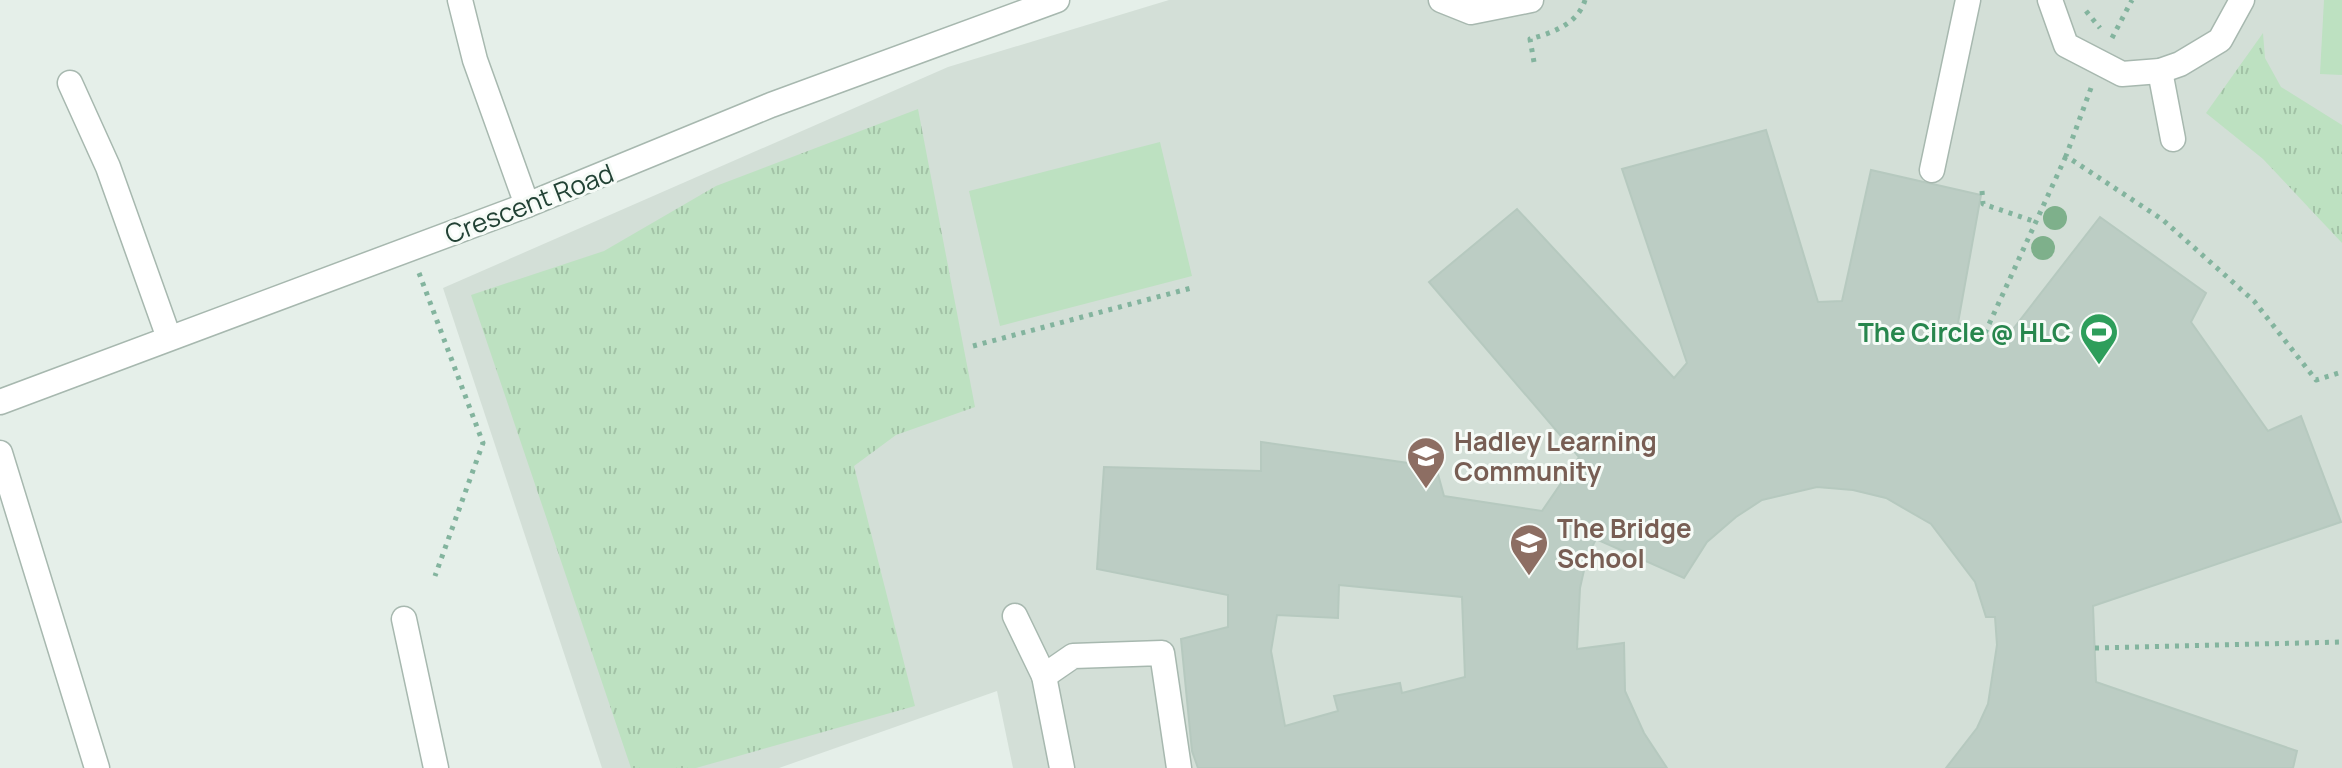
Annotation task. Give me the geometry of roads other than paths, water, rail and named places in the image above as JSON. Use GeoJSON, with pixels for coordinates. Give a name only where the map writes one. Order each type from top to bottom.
{"type":"FeatureCollection","features":[{"type":"Feature","properties":{"kind":"street"},"geometry":{"type":"LineString","coordinates":[[460,0],[475,60],[527,205]]}},
{"type":"Feature","properties":{"kind":"street","name":"Crescent Road"},"geometry":{"type":"LineString","coordinates":[[0,402],[527,205],[771,105],[1057,0]]}},
{"type":"Feature","properties":{"kind":"street"},"geometry":{"type":"LineString","coordinates":[[1441,0],[1471,12],[1531,0]]}},
{"type":"Feature","properties":{"kind":"street"},"geometry":{"type":"LineString","coordinates":[[1932,170],[1968,0]]}},
{"type":"Feature","properties":{"kind":"street"},"geometry":{"type":"LineString","coordinates":[[2050,0],[2066,45],[2122,74],[2160,71],[2180,64],[2220,40],[2242,0]]}},
{"type":"Feature","properties":{"kind":"street"},"geometry":{"type":"LineString","coordinates":[[2160,71],[2173,139]]}},
{"type":"Feature","properties":{"kind":"street"},"geometry":{"type":"LineString","coordinates":[[70,83],[108,167],[169,338]]}},
{"type":"Feature","properties":{"kind":"street"},"geometry":{"type":"LineString","coordinates":[[0,453],[97,768]]}},
{"type":"Feature","properties":{"kind":"street"},"geometry":{"type":"LineString","coordinates":[[1015,616],[1044,676],[1062,768]]}},
{"type":"Feature","properties":{"kind":"street"},"geometry":{"type":"LineString","coordinates":[[404,619],[436,768]]}},
{"type":"Feature","properties":{"kind":"street"},"geometry":{"type":"LineString","coordinates":[[1044,676],[1073,656],[1162,653],[1179,768]]}},
{"type":"Feature","properties":{"kind":"place","name":"The Circle @ HLC"},"geometry":{"type":"Point","coordinates":[2099,366]}},
{"type":"Feature","properties":{"kind":"place","name":"Hadley Learning Community"},"geometry":{"type":"Point","coordinates":[1426,490]}},
{"type":"Feature","properties":{"kind":"place","name":"The Bridge School"},"geometry":{"type":"Point","coordinates":[1529,577]}}]}
